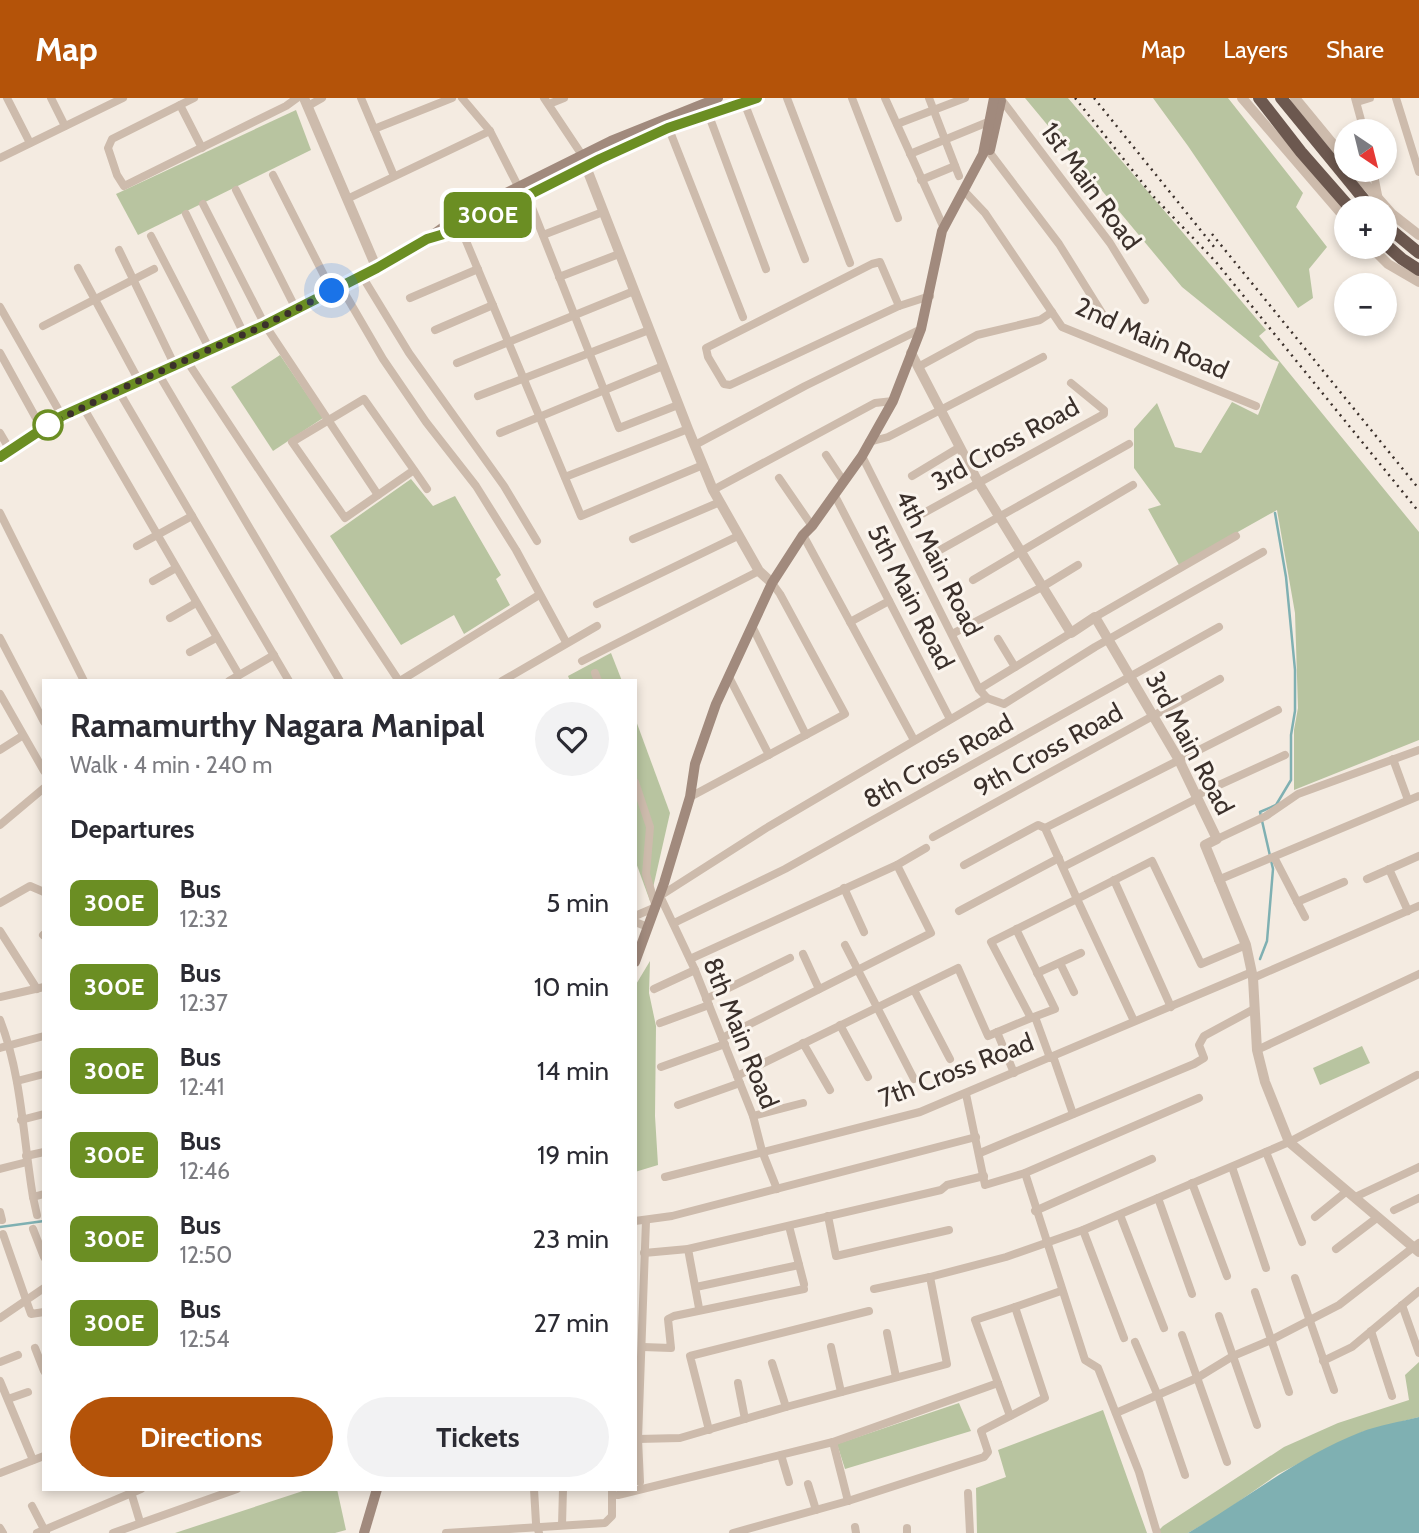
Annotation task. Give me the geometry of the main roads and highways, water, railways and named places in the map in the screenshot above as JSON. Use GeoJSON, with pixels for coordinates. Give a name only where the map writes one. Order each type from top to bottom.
{"type":"FeatureCollection","features":[{"type":"Feature","properties":{"kind":"highway"},"geometry":{"type":"LineString","coordinates":[[1259,98],[1340,196]]}},
{"type":"Feature","properties":{"kind":"highway"},"geometry":{"type":"LineString","coordinates":[[1281,98],[1325,144],[1368,196]]}},
{"type":"Feature","properties":{"kind":"highway"},"geometry":{"type":"LineString","coordinates":[[1397,235],[1419,253]]}},
{"type":"Feature","properties":{"kind":"highway"},"geometry":{"type":"LineString","coordinates":[[1397,255],[1419,270]]}},
{"type":"Feature","properties":{"kind":"main road"},"geometry":{"type":"LineString","coordinates":[[0,457],[62,416],[265,325],[362,276],[427,239],[456,218],[523,191],[713,104],[744,102],[757,98]]}},
{"type":"Feature","properties":{"kind":"main road"},"geometry":{"type":"LineString","coordinates":[[637,957],[658,901],[690,797],[695,764],[716,704],[772,583],[803,535],[862,456],[892,401],[921,330],[943,226],[983,154],[988,122],[999,98]]}},
{"type":"Feature","properties":{"kind":"main road"},"geometry":{"type":"LineString","coordinates":[[939,250],[944,246],[953,219],[990,153],[999,98]]}},
{"type":"Feature","properties":{"kind":"main road"},"geometry":{"type":"LineString","coordinates":[[427,239],[461,229],[523,191]]}},
{"type":"Feature","properties":{"kind":"main road"},"geometry":{"type":"LineString","coordinates":[[364,1533],[376,1491]]}},
{"type":"Feature","properties":{"kind":"water"},"geometry":{"type":"Polygon","coordinates":[[[1419,1417],[1419,1533],[1188,1533],[1316,1453],[1368,1430],[1419,1417]]]}},
{"type":"Feature","properties":{"kind":"waterway"},"geometry":{"type":"LineString","coordinates":[[1260,959],[1267,941],[1273,869],[1260,812],[1276,805],[1291,780],[1291,735],[1295,711],[1295,670],[1286,577],[1275,513]]}},
{"type":"Feature","properties":{"kind":"waterway"},"geometry":{"type":"LineString","coordinates":[[0,1227],[42,1221]]}},
{"type":"Feature","properties":{"kind":"railway"},"geometry":{"type":"LineString","coordinates":[[1075,98],[1153,196],[1216,262],[1419,512]]}},
{"type":"Feature","properties":{"kind":"railway"},"geometry":{"type":"LineString","coordinates":[[1094,98],[1215,248]]}},
{"type":"Feature","properties":{"kind":"railway"},"geometry":{"type":"LineString","coordinates":[[1212,234],[1419,489]]}}]}
